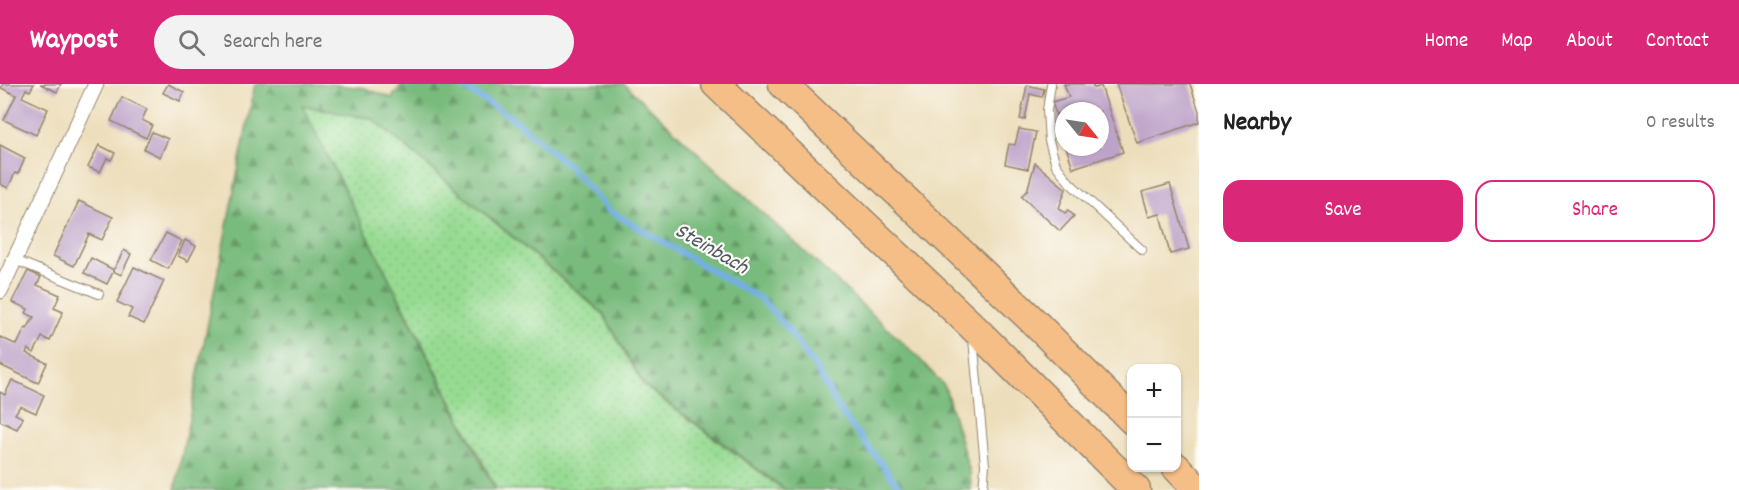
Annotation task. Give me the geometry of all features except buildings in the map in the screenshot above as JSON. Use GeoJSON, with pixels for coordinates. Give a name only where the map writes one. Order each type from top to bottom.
{"type":"FeatureCollection","features":[{"type":"Feature","properties":{"kind":"highway"},"geometry":{"type":"LineString","coordinates":[[716,84],[972,326],[1136,490]]}},
{"type":"Feature","properties":{"kind":"highway"},"geometry":{"type":"LineString","coordinates":[[783,84],[1028,316],[1129,418]]}},
{"type":"Feature","properties":{"kind":"highway"},"geometry":{"type":"LineString","coordinates":[[1181,472],[1198,490]]}},
{"type":"Feature","properties":{"kind":"street"},"geometry":{"type":"LineString","coordinates":[[0,291],[96,84]]}},
{"type":"Feature","properties":{"kind":"lane"},"geometry":{"type":"LineString","coordinates":[[1051,84],[1047,110],[1049,141],[1056,165],[1070,183],[1142,250]]}},
{"type":"Feature","properties":{"kind":"lane"},"geometry":{"type":"LineString","coordinates":[[15,260],[99,294]]}},
{"type":"Feature","properties":{"kind":"lane"},"geometry":{"type":"LineString","coordinates":[[972,326],[985,465],[983,490]]}},
{"type":"Feature","properties":{"kind":"green space"},"geometry":{"type":"Polygon","coordinates":[[[255,84],[329,84],[365,88],[392,98],[402,84],[624,84],[916,355],[945,387],[970,473],[971,490],[786,490],[644,385],[603,313],[373,119],[302,105],[495,490],[175,490],[255,84]]]}},
{"type":"Feature","properties":{"kind":"green space"},"geometry":{"type":"Polygon","coordinates":[[[301,105],[373,119],[603,314],[644,386],[784,490],[497,490],[301,105]]]}},
{"type":"Feature","properties":{"kind":"waterway","name":"Steinbach"},"geometry":{"type":"LineString","coordinates":[[458,84],[515,120],[570,167],[608,210],[762,300],[787,328],[816,368],[840,411],[902,490]]}}]}
